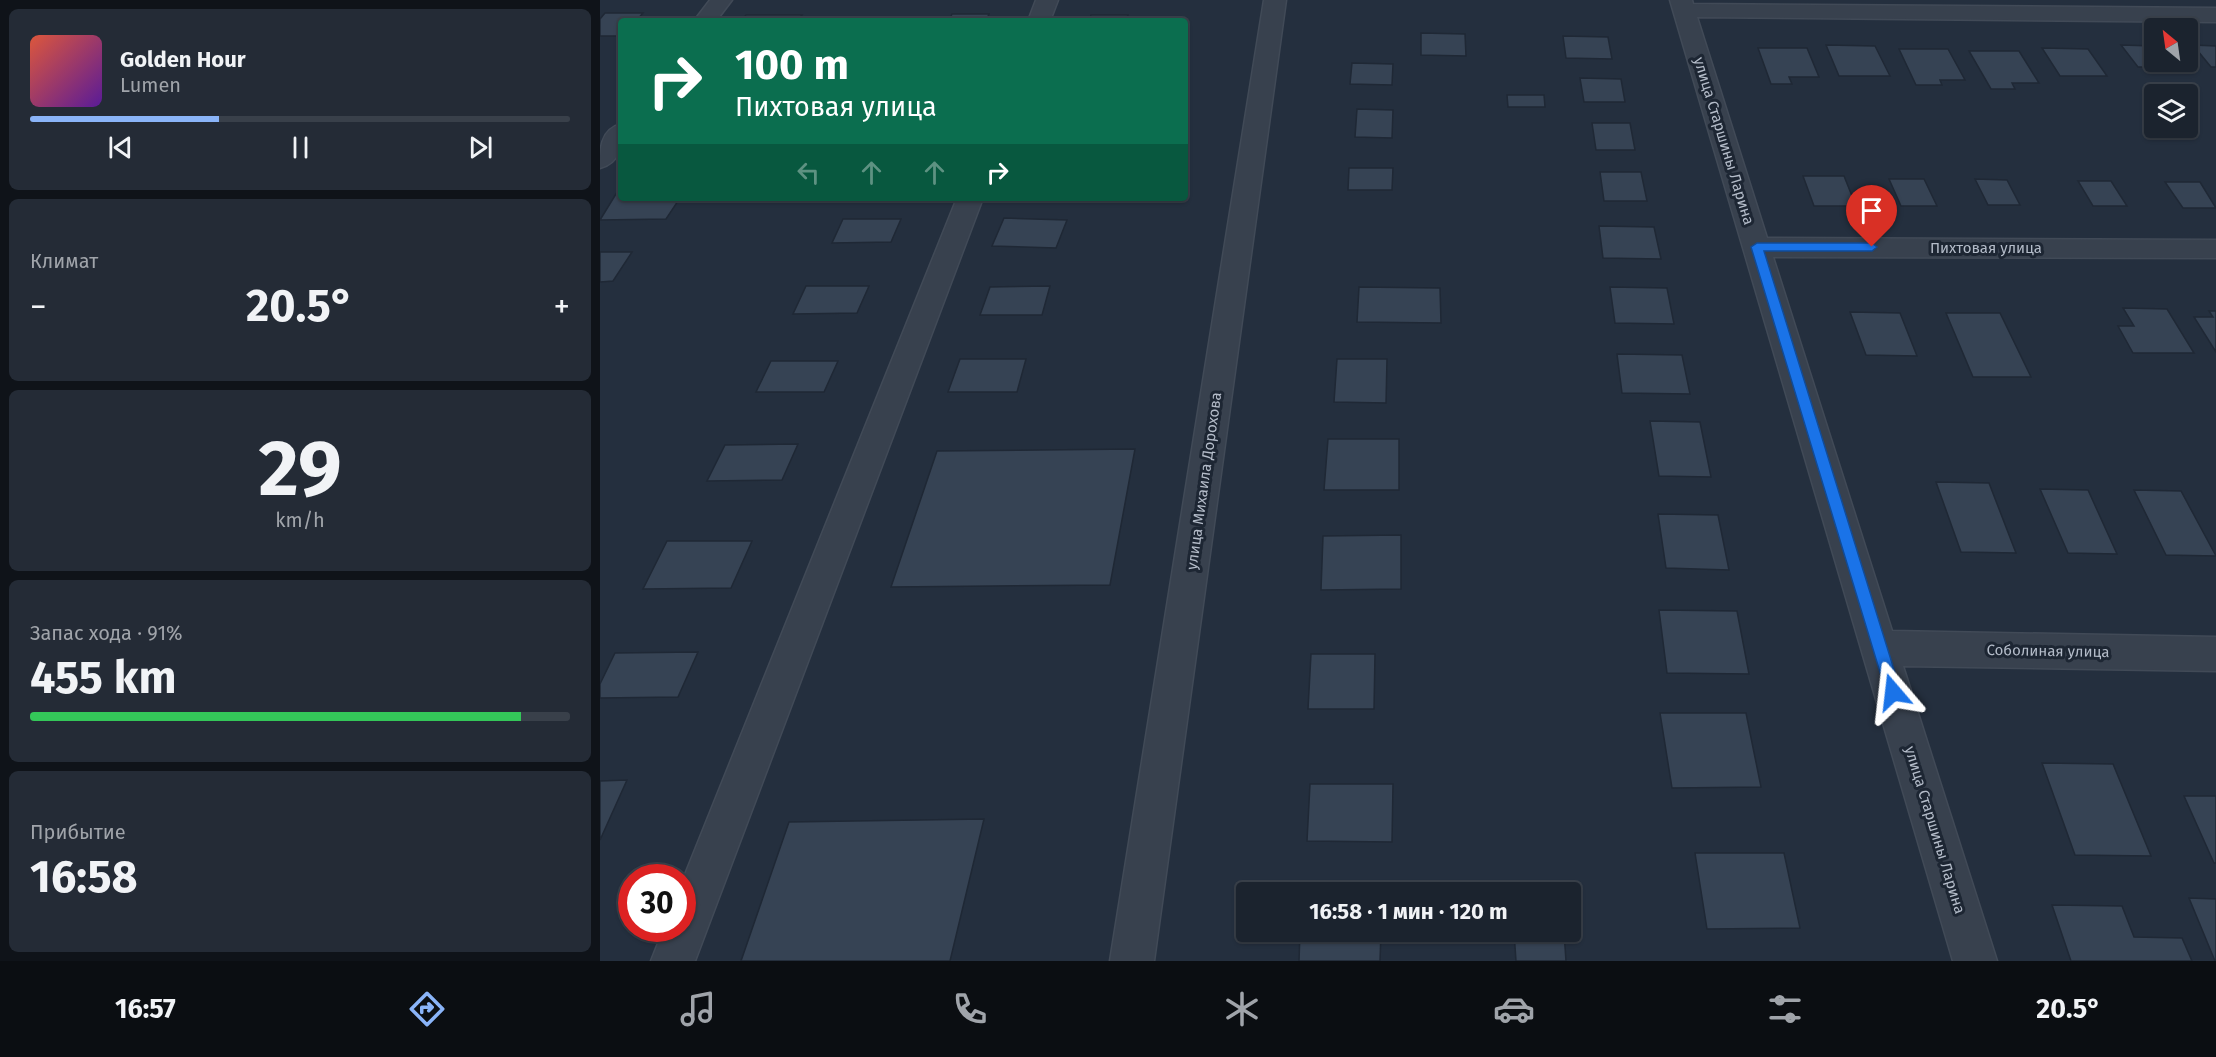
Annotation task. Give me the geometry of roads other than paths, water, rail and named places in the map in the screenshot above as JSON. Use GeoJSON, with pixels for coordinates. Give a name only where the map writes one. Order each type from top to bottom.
{"type":"FeatureCollection","features":[{"type":"Feature","properties":{"kind":"street"},"geometry":{"type":"LineString","coordinates":[[707,18],[721,0]]}},
{"type":"Feature","properties":{"kind":"street"},"geometry":{"type":"LineString","coordinates":[[1040,18],[1047,0]]}},
{"type":"Feature","properties":{"kind":"street","name":"улица Михаила Дорохова"},"geometry":{"type":"LineString","coordinates":[[1132,961],[1275,0]]}},
{"type":"Feature","properties":{"kind":"street","name":"улица Старшины Ларина"},"geometry":{"type":"LineString","coordinates":[[1976,961],[1683,5],[2216,15]]}},
{"type":"Feature","properties":{"kind":"street"},"geometry":{"type":"LineString","coordinates":[[600,160],[618,136]]}},
{"type":"Feature","properties":{"kind":"street"},"geometry":{"type":"LineString","coordinates":[[673,961],[969,201]]}},
{"type":"Feature","properties":{"kind":"street","name":"Пихтовая улица"},"geometry":{"type":"LineString","coordinates":[[1757,247],[2216,249]]}},
{"type":"Feature","properties":{"kind":"street","name":"Соболиная улица"},"geometry":{"type":"LineString","coordinates":[[1880,648],[2216,654]]}}]}
